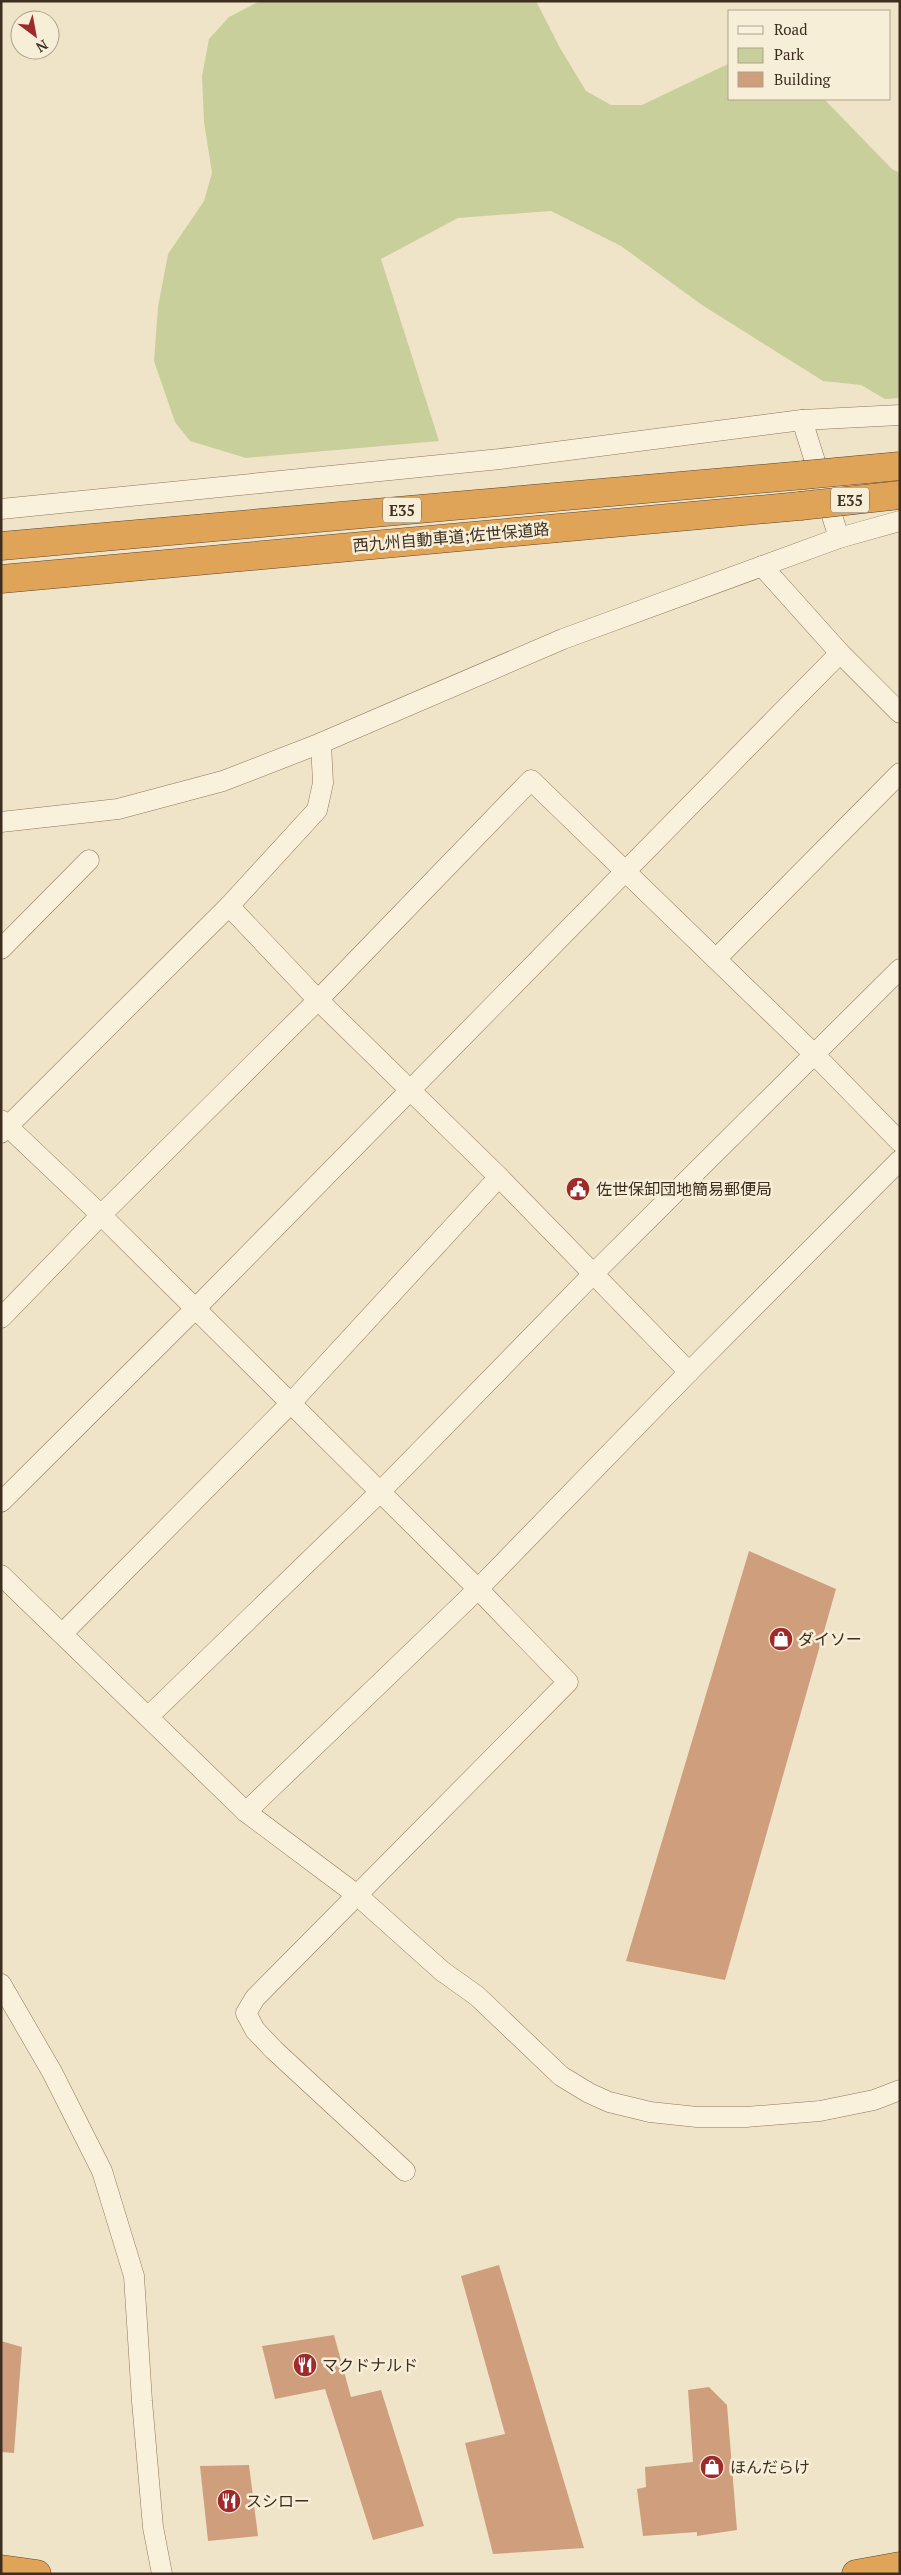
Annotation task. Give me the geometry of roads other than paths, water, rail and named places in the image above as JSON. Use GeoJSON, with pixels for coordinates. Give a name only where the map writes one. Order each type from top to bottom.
{"type":"FeatureCollection","features":[{"type":"Feature","properties":{"kind":"highway","name":"西九州自動車道;佐世保道路"},"geometry":{"type":"LineString","coordinates":[[1,546],[900,466]]}},
{"type":"Feature","properties":{"kind":"highway","name":"西九州自動車道;佐世保道路"},"geometry":{"type":"LineString","coordinates":[[1,579],[800,506],[900,495]]}},
{"type":"Feature","properties":{"kind":"highway"},"geometry":{"type":"LineString","coordinates":[[856,2574],[900,2566]]}},
{"type":"Feature","properties":{"kind":"highway"},"geometry":{"type":"LineString","coordinates":[[1,2569],[37,2574]]}},
{"type":"Feature","properties":{"kind":"street"},"geometry":{"type":"LineString","coordinates":[[1,508],[500,459],[802,420],[900,415]]}},
{"type":"Feature","properties":{"kind":"street"},"geometry":{"type":"LineString","coordinates":[[802,420],[839,538]]}},
{"type":"Feature","properties":{"kind":"street"},"geometry":{"type":"LineString","coordinates":[[1,822],[118,809],[223,781],[321,743],[563,639],[839,538],[900,521]]}},
{"type":"Feature","properties":{"kind":"street"},"geometry":{"type":"LineString","coordinates":[[762,566],[840,653],[900,713]]}},
{"type":"Feature","properties":{"kind":"street"},"geometry":{"type":"LineString","coordinates":[[1,1502],[195,1309],[409,1089],[840,653]]}},
{"type":"Feature","properties":{"kind":"street"},"geometry":{"type":"LineString","coordinates":[[321,743],[323,784],[317,810],[230,906],[3,1126],[100,1215],[478,1589],[568,1682],[255,1998],[246,2012],[255,2030],[274,2050],[405,2171]]}},
{"type":"Feature","properties":{"kind":"street"},"geometry":{"type":"LineString","coordinates":[[716,959],[900,773]]}},
{"type":"Feature","properties":{"kind":"street"},"geometry":{"type":"LineString","coordinates":[[1,1318],[100,1215],[318,1000],[531,780],[815,1055],[900,1142]]}},
{"type":"Feature","properties":{"kind":"street"},"geometry":{"type":"LineString","coordinates":[[1,948],[88,860]]}},
{"type":"Feature","properties":{"kind":"street"},"geometry":{"type":"LineString","coordinates":[[230,906],[318,1000],[498,1177],[689,1372]]}},
{"type":"Feature","properties":{"kind":"street"},"geometry":{"type":"LineString","coordinates":[[150,1716],[379,1493],[592,1274],[815,1055],[900,968]]}},
{"type":"Feature","properties":{"kind":"street"},"geometry":{"type":"LineString","coordinates":[[246,1812],[478,1589],[689,1372],[900,1160]]}},
{"type":"Feature","properties":{"kind":"street"},"geometry":{"type":"LineString","coordinates":[[63,1633],[290,1404],[498,1177]]}},
{"type":"Feature","properties":{"kind":"street"},"geometry":{"type":"LineString","coordinates":[[1,1575],[150,1716],[246,1812],[357,1895],[442,1971],[477,1996],[561,2076],[609,2102],[650,2112],[697,2117],[746,2118],[820,2111],[874,2100],[900,2090]]}},
{"type":"Feature","properties":{"kind":"street"},"geometry":{"type":"LineString","coordinates":[[1,1984],[52,2072],[102,2171],[134,2276],[152,2518],[162,2574]]}},
{"type":"Feature","properties":{"kind":"place","name":"佐世保卸団地簡易郵便局"},"geometry":{"type":"Point","coordinates":[578,1189]}},
{"type":"Feature","properties":{"kind":"place","name":"ダイソー"},"geometry":{"type":"Point","coordinates":[781,1639]}},
{"type":"Feature","properties":{"kind":"place","name":"マクドナルド"},"geometry":{"type":"Point","coordinates":[305,2365]}},
{"type":"Feature","properties":{"kind":"place","name":"ほんだらけ"},"geometry":{"type":"Point","coordinates":[712,2467]}},
{"type":"Feature","properties":{"kind":"place","name":"スシロー"},"geometry":{"type":"Point","coordinates":[229,2501]}}]}
